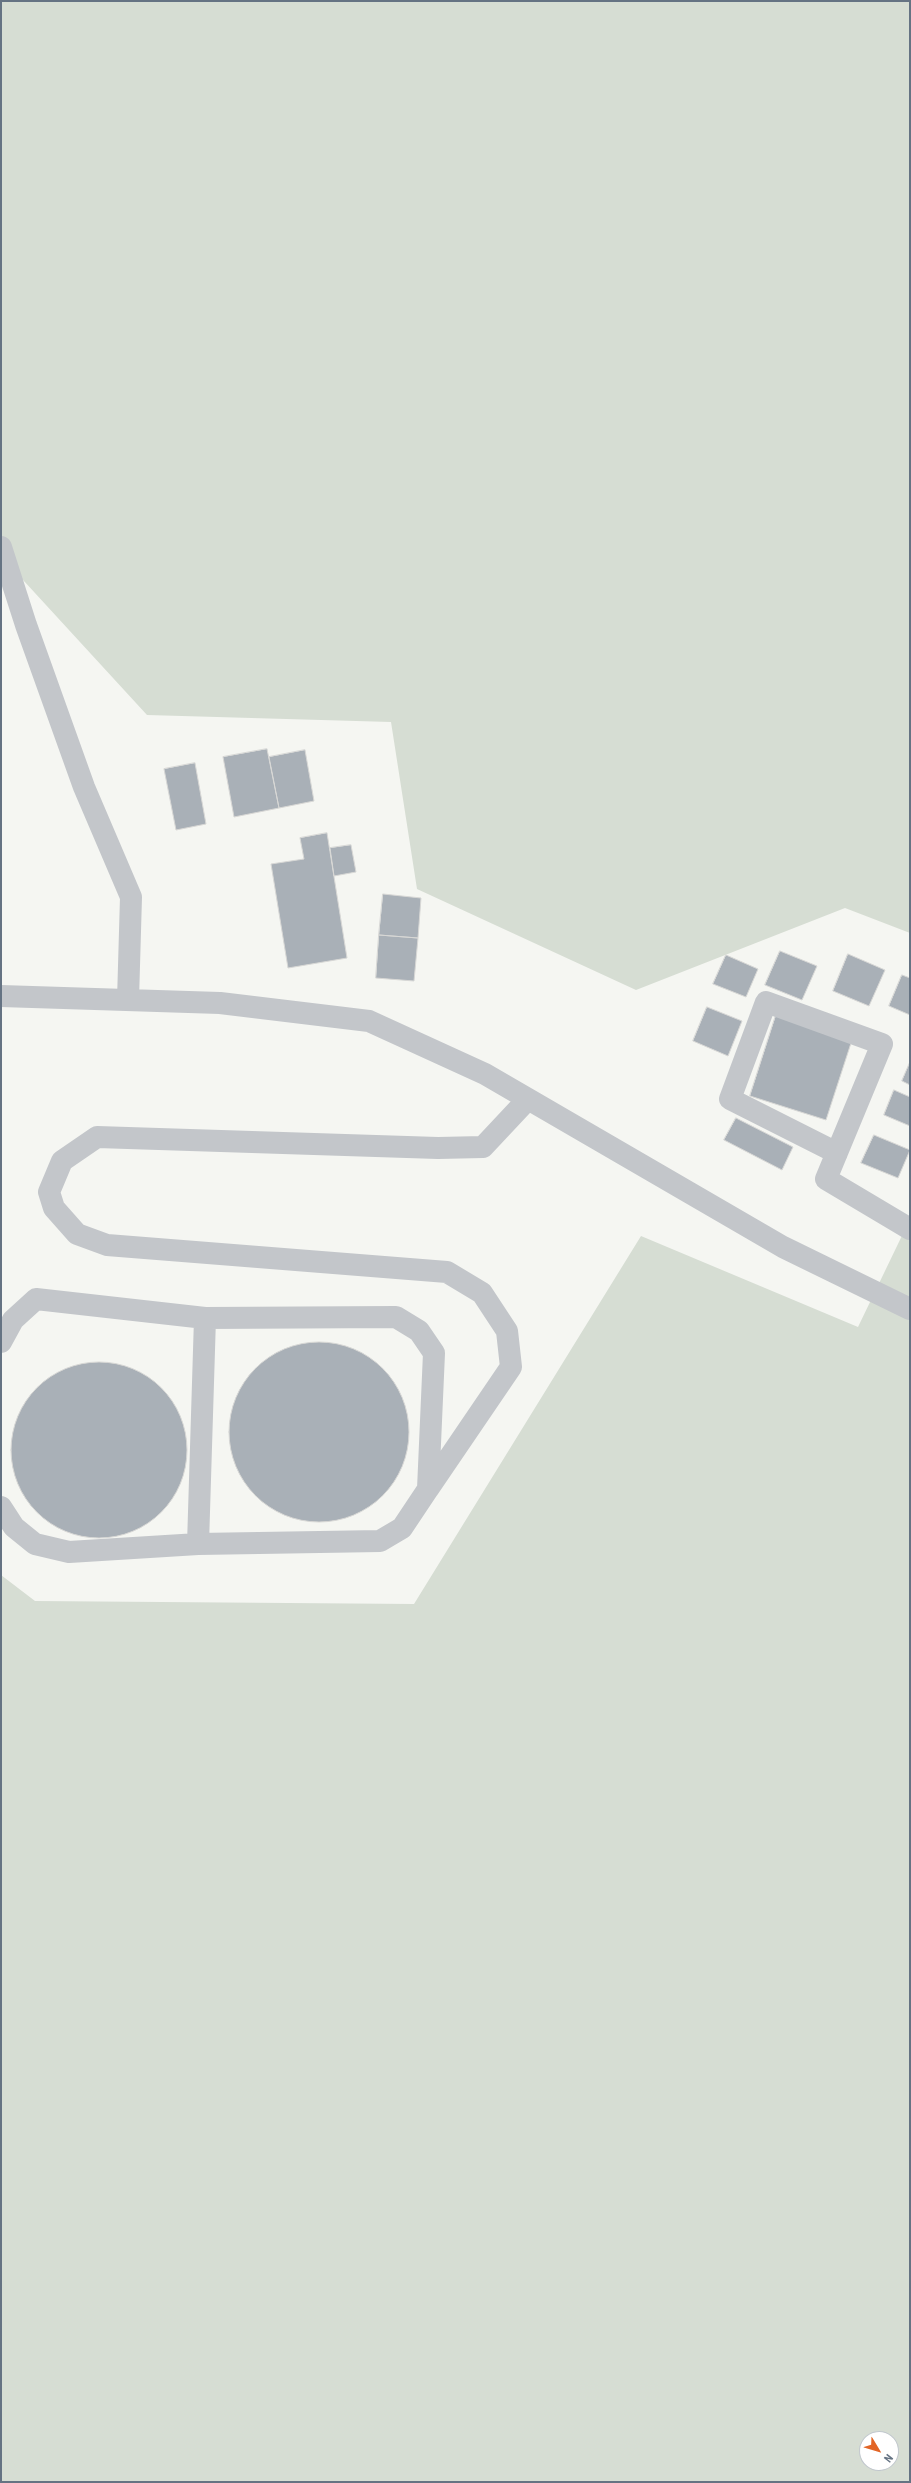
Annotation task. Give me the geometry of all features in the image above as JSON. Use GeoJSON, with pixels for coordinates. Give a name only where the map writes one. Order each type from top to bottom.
{"type":"FeatureCollection","features":[{"type":"Feature","properties":{"kind":"street"},"geometry":{"type":"LineString","coordinates":[[1,547],[84,788],[131,897],[128,1000]]}},
{"type":"Feature","properties":{"kind":"street"},"geometry":{"type":"LineString","coordinates":[[1,996],[220,1003],[369,1021],[484,1074],[783,1247],[910,1309]]}},
{"type":"Feature","properties":{"kind":"street"},"geometry":{"type":"LineString","coordinates":[[837,1153],[730,1099],[766,1002],[882,1044],[837,1153],[826,1179],[910,1229]]}},
{"type":"Feature","properties":{"kind":"street"},"geometry":{"type":"LineString","coordinates":[[1,1507],[14,1527],[35,1544],[69,1552],[198,1544],[380,1542],[402,1528],[511,1367],[507,1331],[482,1293],[447,1272],[107,1245],[77,1234],[54,1208],[49,1192],[62,1161],[97,1137],[438,1148],[483,1147],[528,1099]]}},
{"type":"Feature","properties":{"kind":"street"},"geometry":{"type":"LineString","coordinates":[[1,1342],[13,1320],[36,1299],[205,1318],[396,1317],[420,1331],[434,1353],[428,1489]]}},
{"type":"Feature","properties":{"kind":"street"},"geometry":{"type":"LineString","coordinates":[[198,1544],[205,1318]]}},
{"type":"Feature","properties":{"kind":"shaded area"},"geometry":{"type":"Polygon","coordinates":[[[1,1],[910,1],[910,933],[845,908],[636,990],[417,889],[391,722],[147,715],[1,556],[1,1]]]}},
{"type":"Feature","properties":{"kind":"shaded area"},"geometry":{"type":"Polygon","coordinates":[[[910,1219],[910,2482],[1,2482],[1,1575],[35,1601],[414,1604],[641,1236],[858,1327],[910,1219]]]}},
{"type":"Feature","properties":{"kind":"building"},"geometry":{"type":"Polygon","coordinates":[[[267,749],[279,808],[234,817],[223,757],[267,749]]]}},
{"type":"Feature","properties":{"kind":"building"},"geometry":{"type":"Polygon","coordinates":[[[305,750],[314,801],[279,808],[269,757],[305,750]]]}},
{"type":"Feature","properties":{"kind":"building"},"geometry":{"type":"Polygon","coordinates":[[[195,763],[206,824],[176,830],[164,769],[195,763]]]}},
{"type":"Feature","properties":{"kind":"building"},"geometry":{"type":"Polygon","coordinates":[[[327,833],[347,958],[288,968],[271,864],[304,859],[300,838],[327,833]]]}},
{"type":"Feature","properties":{"kind":"building"},"geometry":{"type":"Polygon","coordinates":[[[351,845],[356,872],[334,876],[330,848],[351,845]]]}},
{"type":"Feature","properties":{"kind":"building"},"geometry":{"type":"Polygon","coordinates":[[[383,894],[421,898],[418,938],[379,935],[383,894]]]}},
{"type":"Feature","properties":{"kind":"building"},"geometry":{"type":"Polygon","coordinates":[[[379,935],[418,938],[414,981],[376,978],[379,935]]]}},
{"type":"Feature","properties":{"kind":"building"},"geometry":{"type":"Polygon","coordinates":[[[780,951],[817,966],[802,1000],[765,985],[780,951]]]}},
{"type":"Feature","properties":{"kind":"building"},"geometry":{"type":"Polygon","coordinates":[[[848,954],[885,970],[869,1006],[833,991],[848,954]]]}},
{"type":"Feature","properties":{"kind":"building"},"geometry":{"type":"Polygon","coordinates":[[[726,955],[758,969],[746,997],[713,984],[726,955]]]}},
{"type":"Feature","properties":{"kind":"building"},"geometry":{"type":"Polygon","coordinates":[[[902,975],[910,978],[910,1015],[889,1006],[902,975]]]}},
{"type":"Feature","properties":{"kind":"building"},"geometry":{"type":"Polygon","coordinates":[[[707,1007],[742,1021],[728,1056],[693,1041],[707,1007]]]}},
{"type":"Feature","properties":{"kind":"building"},"geometry":{"type":"Polygon","coordinates":[[[776,1015],[852,1040],[826,1120],[750,1096],[776,1015]]]}},
{"type":"Feature","properties":{"kind":"building"},"geometry":{"type":"Polygon","coordinates":[[[910,1062],[910,1085],[902,1081],[910,1062]]]}},
{"type":"Feature","properties":{"kind":"building"},"geometry":{"type":"Polygon","coordinates":[[[894,1090],[910,1097],[910,1126],[884,1115],[894,1090]]]}},
{"type":"Feature","properties":{"kind":"building"},"geometry":{"type":"Polygon","coordinates":[[[736,1118],[793,1147],[782,1170],[724,1140],[736,1118]]]}},
{"type":"Feature","properties":{"kind":"building"},"geometry":{"type":"Polygon","coordinates":[[[874,1135],[910,1150],[898,1178],[861,1163],[874,1135]]]}},
{"type":"Feature","properties":{"kind":"building"},"geometry":{"type":"Polygon","coordinates":[[[319,1342],[337,1344],[353,1349],[369,1357],[383,1368],[394,1382],[402,1398],[407,1414],[409,1432],[407,1450],[402,1466],[394,1482],[383,1496],[369,1507],[353,1515],[337,1520],[319,1522],[301,1520],[285,1515],[269,1507],[255,1496],[244,1482],[236,1466],[231,1450],[229,1432],[231,1414],[236,1398],[244,1382],[255,1368],[269,1357],[285,1349],[301,1344],[319,1342]]]}},
{"type":"Feature","properties":{"kind":"building"},"geometry":{"type":"Polygon","coordinates":[[[99,1362],[116,1364],[133,1369],[155,1382],[167,1394],[180,1416],[185,1433],[187,1450],[185,1467],[180,1484],[167,1506],[155,1518],[133,1531],[116,1536],[99,1538],[82,1536],[65,1531],[43,1518],[31,1506],[18,1484],[13,1467],[11,1450],[13,1433],[18,1416],[31,1394],[43,1382],[65,1369],[82,1364],[99,1362]]]}}]}
